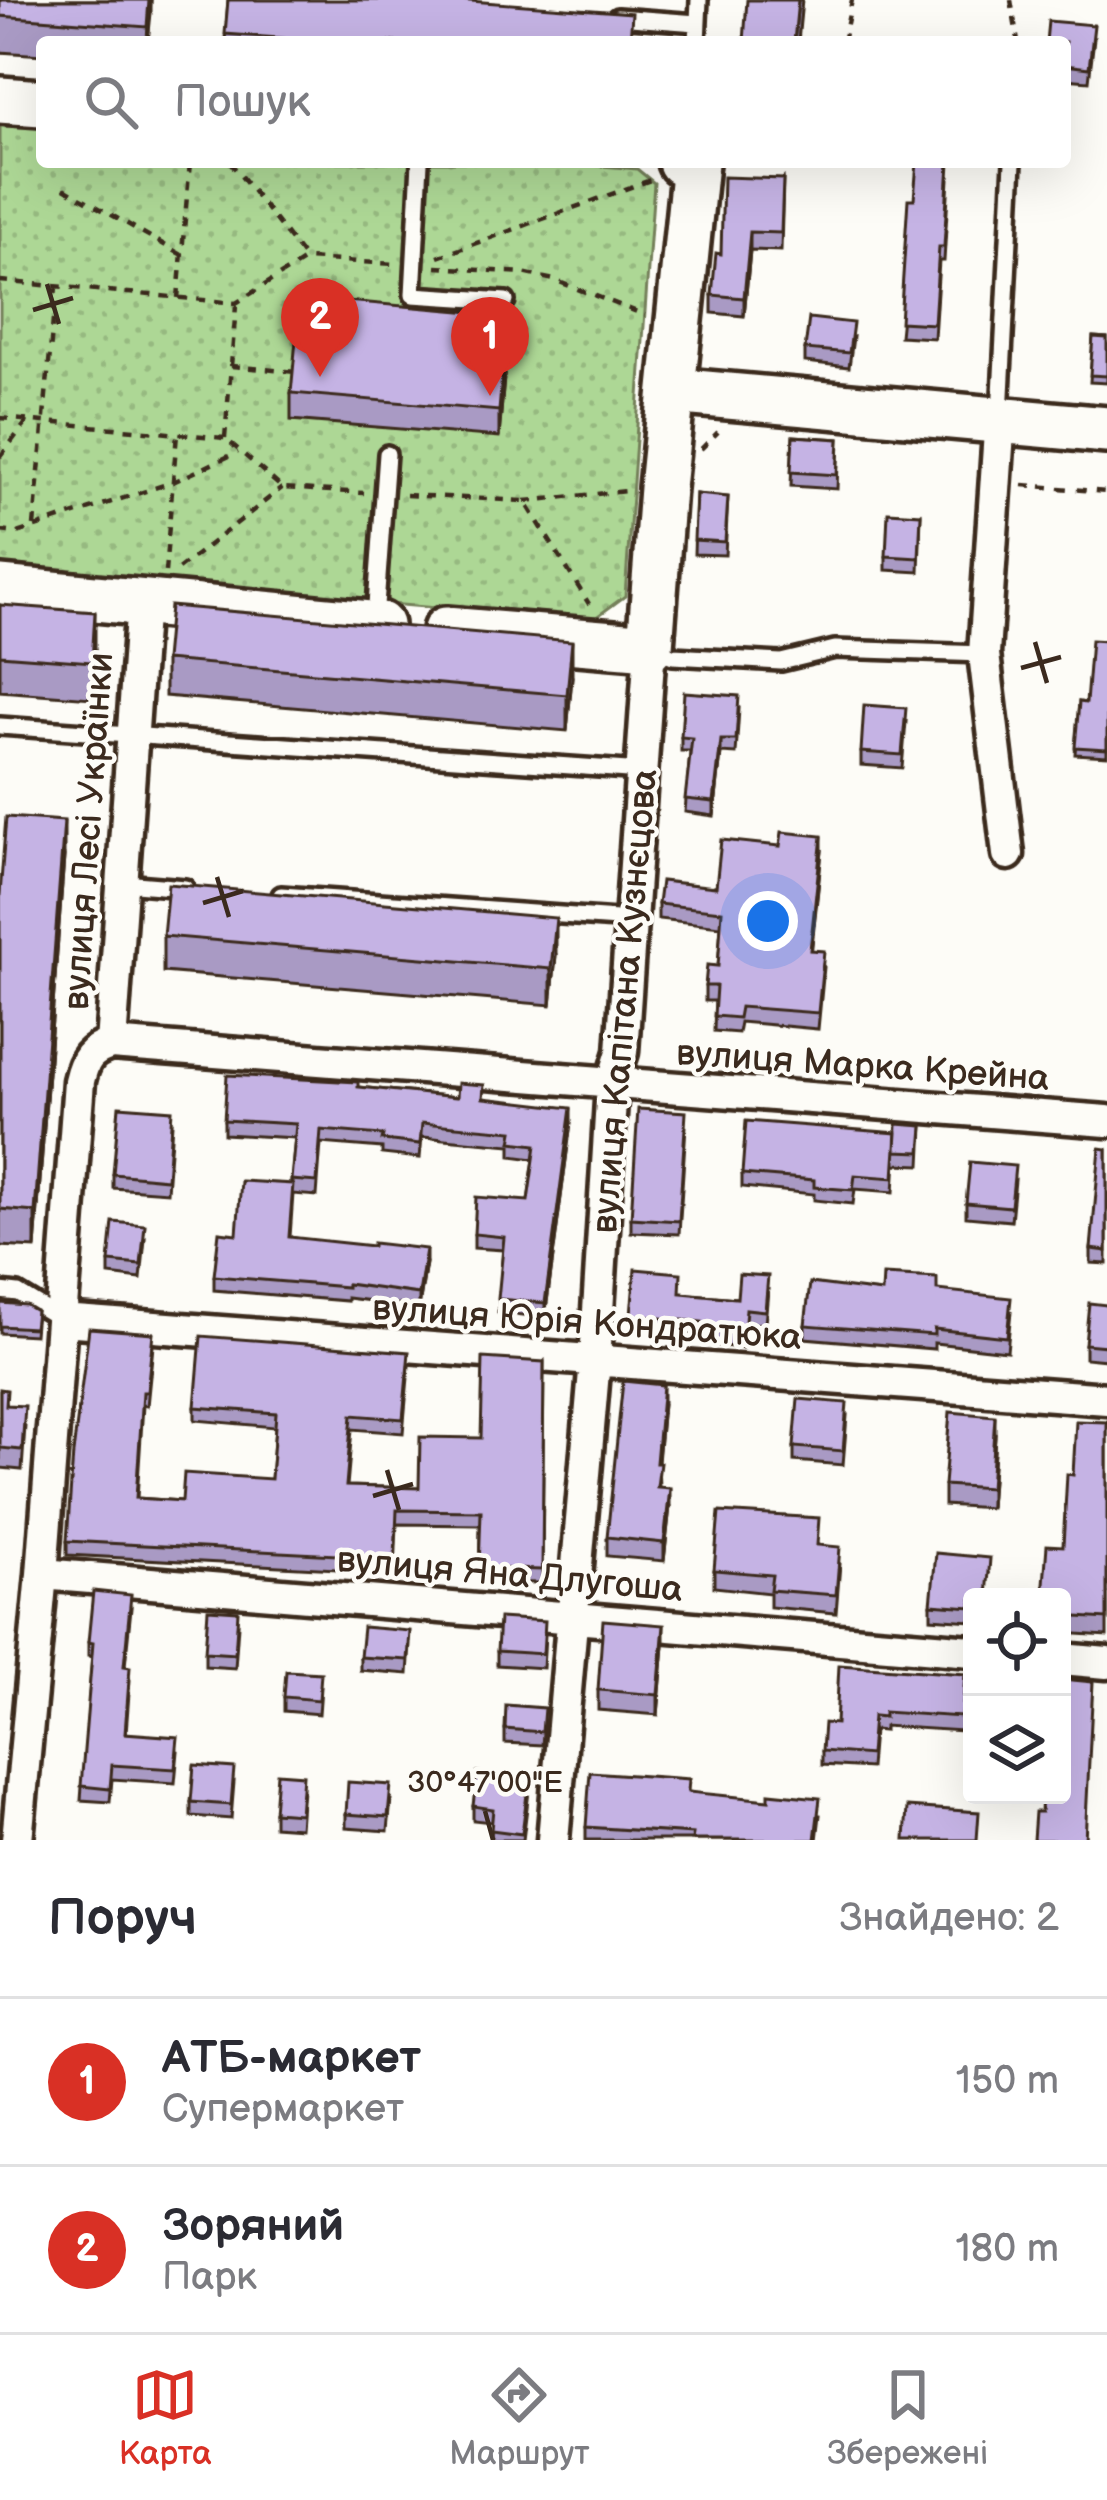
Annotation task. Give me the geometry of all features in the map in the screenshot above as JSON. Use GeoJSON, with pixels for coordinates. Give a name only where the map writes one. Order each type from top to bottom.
{"type":"FeatureCollection","features":[{"type":"Feature","properties":{"kind":"street"},"geometry":{"type":"LineString","coordinates":[[0,100],[36,103]]}},
{"type":"Feature","properties":{"kind":"street","name":"вулиця Капітана Кузнєцова"},"geometry":{"type":"LineString","coordinates":[[553,1840],[595,1360],[612,1084],[622,1052],[650,647],[677,473],[672,391],[694,168]]}},
{"type":"Feature","properties":{"kind":"street"},"geometry":{"type":"LineString","coordinates":[[672,391],[1107,430]]}},
{"type":"Feature","properties":{"kind":"street"},"geometry":{"type":"LineString","coordinates":[[1000,418],[984,654],[1008,854]]}},
{"type":"Feature","properties":{"kind":"street"},"geometry":{"type":"LineString","coordinates":[[0,590],[650,647]]}},
{"type":"Feature","properties":{"kind":"street","name":"вулиця Лесі Українки"},"geometry":{"type":"LineString","coordinates":[[17,1840],[79,1081],[83,1061],[95,1048],[111,1044],[142,601]]}},
{"type":"Feature","properties":{"kind":"street","name":"вулиця Марка Крейна"},"geometry":{"type":"LineString","coordinates":[[111,1044],[1107,1121]]}},
{"type":"Feature","properties":{"kind":"street","name":"вулиця Юрія Кондратюка"},"geometry":{"type":"LineString","coordinates":[[62,1320],[1107,1399]]}},
{"type":"Feature","properties":{"kind":"street","name":"вулиця Яна Длугоша"},"geometry":{"type":"LineString","coordinates":[[42,1574],[963,1650]]}},
{"type":"Feature","properties":{"kind":"street"},"geometry":{"type":"LineString","coordinates":[[1071,1660],[1107,1663]]}},
{"type":"Feature","properties":{"kind":"lane"},"geometry":{"type":"LineString","coordinates":[[697,36],[699,0]]}},
{"type":"Feature","properties":{"kind":"lane"},"geometry":{"type":"LineString","coordinates":[[602,16],[698,23]]}},
{"type":"Feature","properties":{"kind":"lane"},"geometry":{"type":"LineString","coordinates":[[420,168],[413,296],[506,301]]}},
{"type":"Feature","properties":{"kind":"lane"},"geometry":{"type":"LineString","coordinates":[[1000,418],[1012,168]]}},
{"type":"Feature","properties":{"kind":"lane"},"geometry":{"type":"LineString","coordinates":[[375,624],[387,454]]}},
{"type":"Feature","properties":{"kind":"lane"},"geometry":{"type":"LineString","coordinates":[[650,647],[673,656],[781,662],[835,649],[984,654]]}},
{"type":"Feature","properties":{"kind":"lane"},"geometry":{"type":"LineString","coordinates":[[0,726],[642,771]]}},
{"type":"Feature","properties":{"kind":"lane"},"geometry":{"type":"LineString","coordinates":[[123,883],[192,888]]}},
{"type":"Feature","properties":{"kind":"lane"},"geometry":{"type":"LineString","coordinates":[[261,893],[632,920]]}},
{"type":"Feature","properties":{"kind":"lane"},"geometry":{"type":"LineString","coordinates":[[0,1292],[18,1293],[62,1320]]}},
{"type":"Feature","properties":{"kind":"path"},"geometry":{"type":"LineString","coordinates":[[844,36],[852,0]]}},
{"type":"Feature","properties":{"kind":"path"},"geometry":{"type":"LineString","coordinates":[[1011,0],[1017,36]]}},
{"type":"Feature","properties":{"kind":"path"},"geometry":{"type":"LineString","coordinates":[[178,298],[189,168]]}},
{"type":"Feature","properties":{"kind":"path"},"geometry":{"type":"LineString","coordinates":[[235,168],[305,259]]}},
{"type":"Feature","properties":{"kind":"path"},"geometry":{"type":"LineString","coordinates":[[415,266],[681,168]]}},
{"type":"Feature","properties":{"kind":"path"},"geometry":{"type":"LineString","coordinates":[[64,188],[182,255]]}},
{"type":"Feature","properties":{"kind":"path"},"geometry":{"type":"LineString","coordinates":[[0,281],[236,303],[225,438]]}},
{"type":"Feature","properties":{"kind":"path"},"geometry":{"type":"LineString","coordinates":[[34,527],[56,286]]}},
{"type":"Feature","properties":{"kind":"path"},"geometry":{"type":"LineString","coordinates":[[231,366],[296,372]]}},
{"type":"Feature","properties":{"kind":"path"},"geometry":{"type":"LineString","coordinates":[[0,418],[225,438],[282,488],[525,501],[677,473],[719,431]]}},
{"type":"Feature","properties":{"kind":"path"},"geometry":{"type":"LineString","coordinates":[[0,458],[28,420]]}},
{"type":"Feature","properties":{"kind":"path"},"geometry":{"type":"LineString","coordinates":[[177,434],[164,580],[282,488]]}},
{"type":"Feature","properties":{"kind":"path"},"geometry":{"type":"LineString","coordinates":[[0,531],[17,533],[173,482],[240,451]]}},
{"type":"Feature","properties":{"kind":"path"},"geometry":{"type":"LineString","coordinates":[[996,483],[1107,492]]}},
{"type":"Feature","properties":{"kind":"path"},"geometry":{"type":"LineString","coordinates":[[525,501],[598,618]]}},
{"type":"Feature","properties":{"kind":"green space"},"geometry":{"type":"Polygon","coordinates":[[[0,114],[36,117],[36,168],[625,168],[637,169],[654,183],[625,596],[591,621],[0,571],[0,114]]]}},
{"type":"Feature","properties":{"kind":"building"},"geometry":{"type":"Polygon","coordinates":[[[0,0],[149,0],[147,27],[0,16],[0,0]]]}},
{"type":"Feature","properties":{"kind":"building"},"geometry":{"type":"Polygon","coordinates":[[[228,0],[457,0],[632,13],[630,36],[225,34],[228,0]]]}},
{"type":"Feature","properties":{"kind":"building"},"geometry":{"type":"Polygon","coordinates":[[[747,0],[798,0],[795,36],[744,36],[747,0]]]}},
{"type":"Feature","properties":{"kind":"building"},"geometry":{"type":"Polygon","coordinates":[[[1048,21],[1094,25],[1089,68],[1071,66],[1071,36],[1047,36],[1048,21]]]}},
{"type":"Feature","properties":{"kind":"building"},"geometry":{"type":"Polygon","coordinates":[[[917,168],[949,168],[934,324],[900,322],[908,199],[914,199],[917,168]]]}},
{"type":"Feature","properties":{"kind":"building"},"geometry":{"type":"Polygon","coordinates":[[[723,177],[783,179],[781,233],[750,232],[744,298],[712,295],[716,253],[721,254],[723,177]]]}},
{"type":"Feature","properties":{"kind":"building"},"geometry":{"type":"Polygon","coordinates":[[[300,297],[507,315],[499,411],[291,393],[300,297]]]}},
{"type":"Feature","properties":{"kind":"building"},"geometry":{"type":"Polygon","coordinates":[[[809,318],[853,323],[849,353],[805,349],[809,318]]]}},
{"type":"Feature","properties":{"kind":"building"},"geometry":{"type":"Polygon","coordinates":[[[1093,337],[1107,338],[1107,376],[1090,375],[1093,337]]]}},
{"type":"Feature","properties":{"kind":"building"},"geometry":{"type":"Polygon","coordinates":[[[793,436],[839,439],[837,475],[791,472],[793,436]]]}},
{"type":"Feature","properties":{"kind":"building"},"geometry":{"type":"Polygon","coordinates":[[[696,494],[728,497],[725,542],[694,540],[696,494]]]}},
{"type":"Feature","properties":{"kind":"building"},"geometry":{"type":"Polygon","coordinates":[[[888,512],[921,514],[919,558],[886,556],[888,512]]]}},
{"type":"Feature","properties":{"kind":"building"},"geometry":{"type":"Polygon","coordinates":[[[0,605],[95,612],[92,662],[0,655],[0,605]]]}},
{"type":"Feature","properties":{"kind":"building"},"geometry":{"type":"Polygon","coordinates":[[[170,606],[572,641],[567,695],[165,660],[170,606]]]}},
{"type":"Feature","properties":{"kind":"building"},"geometry":{"type":"Polygon","coordinates":[[[1091,640],[1107,641],[1107,749],[1075,747],[1079,702],[1086,703],[1091,640]]]}},
{"type":"Feature","properties":{"kind":"building"},"geometry":{"type":"Polygon","coordinates":[[[684,692],[739,696],[736,740],[721,740],[714,802],[685,799],[692,738],[681,737],[684,692]]]}},
{"type":"Feature","properties":{"kind":"building"},"geometry":{"type":"Polygon","coordinates":[[[864,705],[906,708],[902,755],[861,752],[864,705]]]}},
{"type":"Feature","properties":{"kind":"building"},"geometry":{"type":"Polygon","coordinates":[[[6,817],[64,821],[35,1212],[0,1209],[0,895],[6,817]]]}},
{"type":"Feature","properties":{"kind":"building"},"geometry":{"type":"Polygon","coordinates":[[[782,832],[822,836],[810,950],[824,951],[818,1013],[740,1007],[738,1018],[714,1016],[716,986],[705,986],[707,965],[718,966],[722,911],[658,904],[661,881],[716,887],[721,840],[780,846],[782,832]]]}},
{"type":"Feature","properties":{"kind":"building"},"geometry":{"type":"Polygon","coordinates":[[[168,884],[556,918],[551,969],[163,936],[168,884]]]}},
{"type":"Feature","properties":{"kind":"building"},"geometry":{"type":"Polygon","coordinates":[[[227,1075],[358,1082],[358,1087],[457,1097],[458,1083],[484,1085],[483,1098],[571,1108],[545,1303],[498,1299],[504,1237],[474,1234],[476,1197],[528,1201],[536,1145],[511,1142],[513,1131],[422,1123],[420,1144],[382,1140],[383,1135],[321,1130],[317,1182],[291,1180],[296,1124],[224,1120],[227,1075]]]}},
{"type":"Feature","properties":{"kind":"building"},"geometry":{"type":"Polygon","coordinates":[[[119,1106],[172,1110],[167,1179],[113,1174],[119,1106]]]}},
{"type":"Feature","properties":{"kind":"building"},"geometry":{"type":"Polygon","coordinates":[[[638,1109],[686,1112],[679,1221],[631,1218],[638,1109]]]}},
{"type":"Feature","properties":{"kind":"building"},"geometry":{"type":"Polygon","coordinates":[[[746,1121],[897,1133],[894,1178],[855,1175],[853,1190],[814,1187],[814,1180],[742,1174],[746,1121]]]}},
{"type":"Feature","properties":{"kind":"building"},"geometry":{"type":"Polygon","coordinates":[[[897,1124],[923,1126],[921,1152],[896,1151],[897,1124]]]}},
{"type":"Feature","properties":{"kind":"building"},"geometry":{"type":"Polygon","coordinates":[[[1100,1148],[1107,1149],[1107,1251],[1091,1249],[1100,1148]]]}},
{"type":"Feature","properties":{"kind":"building"},"geometry":{"type":"Polygon","coordinates":[[[970,1162],[1015,1166],[1011,1207],[966,1203],[970,1162]]]}},
{"type":"Feature","properties":{"kind":"building"},"geometry":{"type":"Polygon","coordinates":[[[241,1181],[293,1184],[289,1237],[426,1249],[419,1294],[347,1284],[214,1276],[219,1232],[237,1234],[241,1181]]]}},
{"type":"Feature","properties":{"kind":"building"},"geometry":{"type":"Polygon","coordinates":[[[113,1222],[145,1225],[141,1265],[109,1262],[113,1222]]]}},
{"type":"Feature","properties":{"kind":"building"},"geometry":{"type":"Polygon","coordinates":[[[635,1269],[681,1273],[680,1293],[737,1298],[739,1274],[768,1276],[765,1311],[746,1309],[744,1334],[701,1331],[702,1322],[631,1315],[635,1269]]]}},
{"type":"Feature","properties":{"kind":"building"},"geometry":{"type":"Polygon","coordinates":[[[883,1275],[937,1278],[937,1290],[1011,1298],[1007,1337],[934,1329],[934,1335],[805,1325],[810,1283],[882,1292],[883,1275]]]}},
{"type":"Feature","properties":{"kind":"building"},"geometry":{"type":"Polygon","coordinates":[[[0,1303],[26,1305],[36,1311],[34,1328],[0,1326],[0,1303]]]}},
{"type":"Feature","properties":{"kind":"building"},"geometry":{"type":"Polygon","coordinates":[[[1089,1303],[1107,1305],[1107,1346],[1085,1344],[1089,1303]]]}},
{"type":"Feature","properties":{"kind":"building"},"geometry":{"type":"Polygon","coordinates":[[[89,1328],[153,1333],[147,1392],[143,1392],[136,1498],[182,1501],[184,1473],[271,1479],[276,1413],[195,1407],[201,1336],[409,1352],[403,1419],[352,1415],[346,1486],[419,1488],[420,1437],[481,1438],[483,1358],[544,1362],[542,1570],[479,1568],[481,1511],[397,1510],[395,1558],[67,1541],[89,1328]]]}},
{"type":"Feature","properties":{"kind":"building"},"geometry":{"type":"Polygon","coordinates":[[[623,1381],[663,1385],[656,1463],[660,1463],[657,1487],[670,1488],[664,1543],[607,1537],[623,1381]]]}},
{"type":"Feature","properties":{"kind":"building"},"geometry":{"type":"Polygon","coordinates":[[[0,1389],[7,1390],[6,1405],[25,1406],[22,1450],[0,1448],[0,1389]]]}},
{"type":"Feature","properties":{"kind":"building"},"geometry":{"type":"Polygon","coordinates":[[[798,1399],[847,1403],[843,1451],[794,1447],[798,1399]]]}},
{"type":"Feature","properties":{"kind":"building"},"geometry":{"type":"Polygon","coordinates":[[[950,1412],[995,1416],[990,1488],[944,1485],[950,1412]]]}},
{"type":"Feature","properties":{"kind":"building"},"geometry":{"type":"Polygon","coordinates":[[[1076,1421],[1107,1422],[1107,1619],[1071,1617],[1071,1588],[1044,1588],[1047,1545],[1063,1546],[1067,1474],[1073,1475],[1076,1421]]]}},
{"type":"Feature","properties":{"kind":"building"},"geometry":{"type":"Polygon","coordinates":[[[719,1512],[819,1518],[817,1545],[840,1547],[836,1595],[770,1590],[772,1575],[714,1570],[719,1512]]]}},
{"type":"Feature","properties":{"kind":"building"},"geometry":{"type":"Polygon","coordinates":[[[936,1553],[990,1558],[988,1588],[963,1588],[963,1606],[931,1604],[936,1553]]]}},
{"type":"Feature","properties":{"kind":"building"},"geometry":{"type":"Polygon","coordinates":[[[93,1591],[131,1595],[124,1666],[130,1667],[125,1733],[178,1737],[175,1769],[112,1765],[110,1789],[81,1786],[93,1591]]]}},
{"type":"Feature","properties":{"kind":"building"},"geometry":{"type":"Polygon","coordinates":[[[208,1609],[238,1611],[235,1654],[205,1652],[208,1609]]]}},
{"type":"Feature","properties":{"kind":"building"},"geometry":{"type":"Polygon","coordinates":[[[499,1618],[545,1621],[543,1654],[497,1651],[499,1618]]]}},
{"type":"Feature","properties":{"kind":"building"},"geometry":{"type":"Polygon","coordinates":[[[603,1620],[664,1625],[658,1695],[598,1690],[603,1620]]]}},
{"type":"Feature","properties":{"kind":"building"},"geometry":{"type":"Polygon","coordinates":[[[363,1627],[410,1631],[408,1660],[360,1657],[363,1627]]]}},
{"type":"Feature","properties":{"kind":"building"},"geometry":{"type":"Polygon","coordinates":[[[839,1665],[963,1674],[962,1717],[884,1712],[884,1717],[873,1716],[870,1755],[822,1751],[824,1723],[836,1724],[839,1665]]]}},
{"type":"Feature","properties":{"kind":"building"},"geometry":{"type":"Polygon","coordinates":[[[286,1671],[321,1673],[319,1700],[284,1697],[286,1671]]]}},
{"type":"Feature","properties":{"kind":"building"},"geometry":{"type":"Polygon","coordinates":[[[1071,1680],[1093,1682],[1085,1840],[1033,1840],[1035,1812],[1041,1812],[1041,1804],[1071,1804],[1071,1680]]]}},
{"type":"Feature","properties":{"kind":"building"},"geometry":{"type":"Polygon","coordinates":[[[506,1705],[544,1708],[542,1732],[505,1729],[506,1705]]]}},
{"type":"Feature","properties":{"kind":"building"},"geometry":{"type":"Polygon","coordinates":[[[194,1765],[234,1768],[231,1805],[191,1802],[194,1765]]]}},
{"type":"Feature","properties":{"kind":"building"},"geometry":{"type":"Polygon","coordinates":[[[477,1772],[529,1778],[522,1834],[491,1830],[493,1809],[473,1806],[477,1772]]]}},
{"type":"Feature","properties":{"kind":"building"},"geometry":{"type":"Polygon","coordinates":[[[590,1772],[689,1779],[688,1792],[769,1800],[769,1793],[820,1798],[815,1840],[692,1840],[693,1834],[586,1827],[590,1772]]]}},
{"type":"Feature","properties":{"kind":"building"},"geometry":{"type":"Polygon","coordinates":[[[277,1773],[303,1775],[300,1814],[274,1812],[277,1773]]]}},
{"type":"Feature","properties":{"kind":"building"},"geometry":{"type":"Polygon","coordinates":[[[348,1782],[391,1785],[388,1817],[346,1814],[348,1782]]]}},
{"type":"Feature","properties":{"kind":"building"},"geometry":{"type":"Polygon","coordinates":[[[907,1807],[979,1812],[977,1840],[905,1840],[907,1807]]]}},
{"type":"Feature","properties":{"kind":"place","name":"Зоряний"},"geometry":{"type":"Point","coordinates":[320,377]}},
{"type":"Feature","properties":{"kind":"place","name":"АТБ-маркет"},"geometry":{"type":"Point","coordinates":[490,396]}}]}
